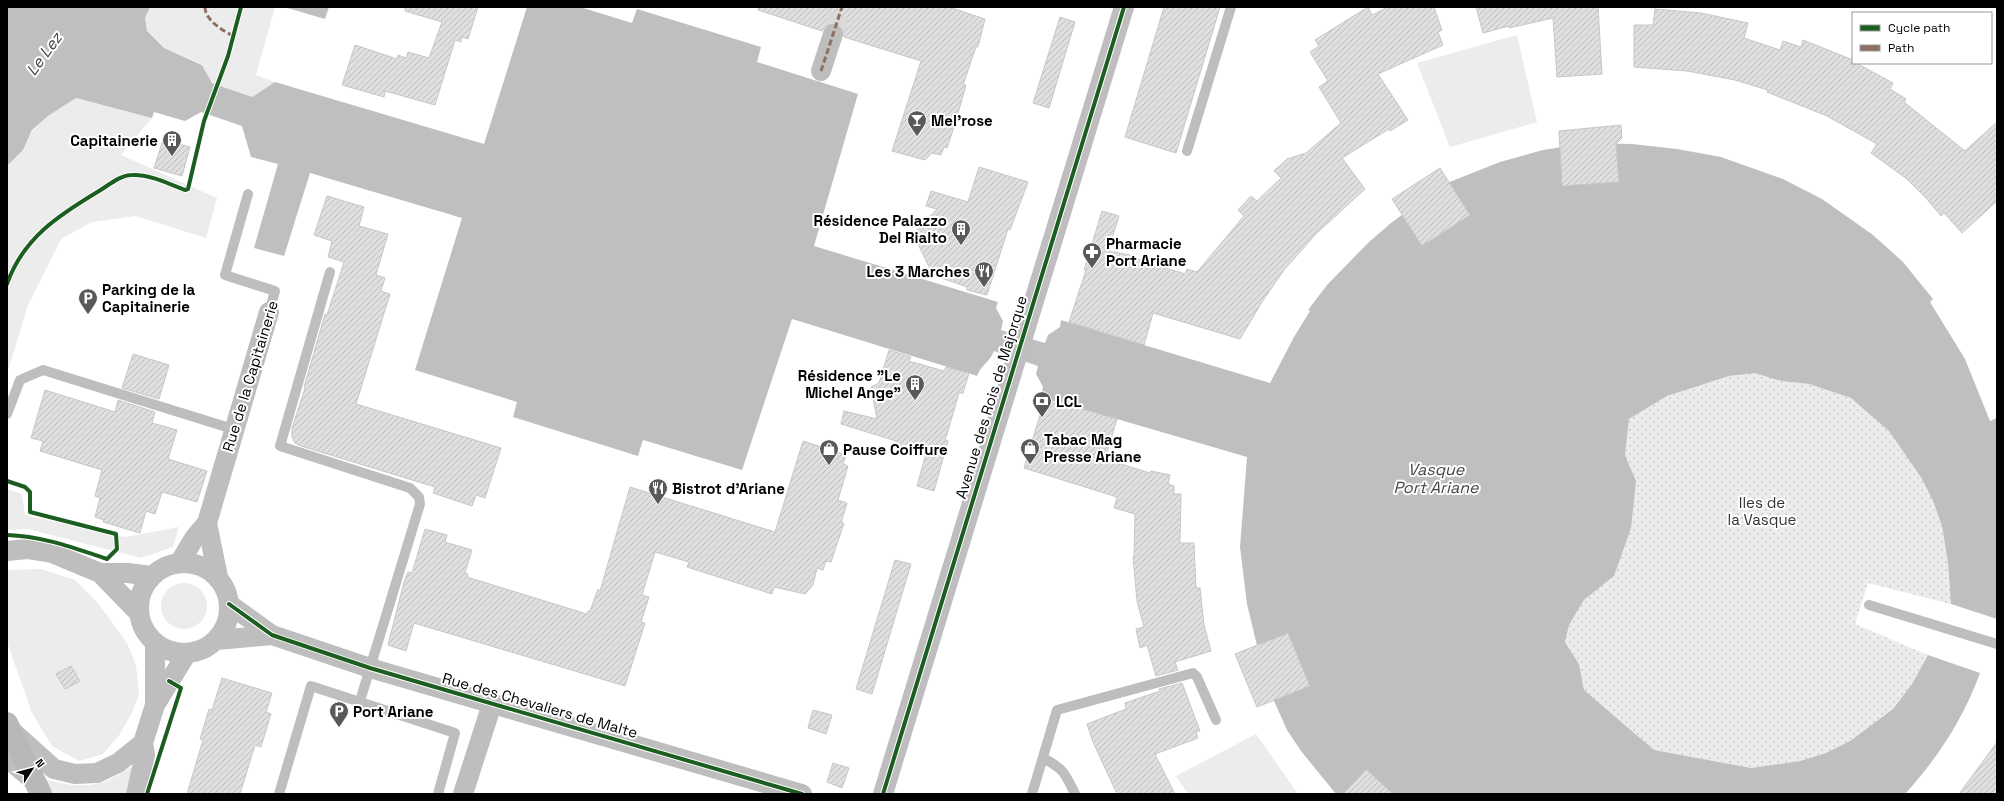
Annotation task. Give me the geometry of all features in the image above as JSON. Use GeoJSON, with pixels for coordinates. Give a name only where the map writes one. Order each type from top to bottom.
{"type":"FeatureCollection","features":[{"type":"Feature","properties":{"kind":"main road"},"geometry":{"type":"LineString","coordinates":[[8,726],[37,787]]}},
{"type":"Feature","properties":{"kind":"street","name":"Avenue des Rois de Majorque"},"geometry":{"type":"LineString","coordinates":[[883,794],[1005,389],[1124,7]]}},
{"type":"Feature","properties":{"kind":"street"},"geometry":{"type":"LineString","coordinates":[[821,71],[833,34]]}},
{"type":"Feature","properties":{"kind":"street","name":"Rue de la Capitainerie"},"geometry":{"type":"LineString","coordinates":[[218,577],[207,523],[233,429],[269,312]]}},
{"type":"Feature","properties":{"kind":"street","name":"Rue de la Capitainerie"},"geometry":{"type":"LineString","coordinates":[[180,562],[195,536],[207,523]]}},
{"type":"Feature","properties":{"kind":"street"},"geometry":{"type":"LineString","coordinates":[[7,551],[27,549],[52,553],[100,573],[128,573],[151,576]]}},
{"type":"Feature","properties":{"kind":"street"},"geometry":{"type":"LineString","coordinates":[[180,562],[194,563],[207,569],[218,577],[226,590],[229,604],[229,617],[217,640],[208,647],[187,653],[176,653],[155,643],[141,624],[138,612],[139,599],[144,586],[151,576],[160,569],[180,562]]}},
{"type":"Feature","properties":{"kind":"street"},"geometry":{"type":"LineString","coordinates":[[100,573],[138,612]]}},
{"type":"Feature","properties":{"kind":"street"},"geometry":{"type":"LineString","coordinates":[[229,604],[272,635]]}},
{"type":"Feature","properties":{"kind":"street"},"geometry":{"type":"LineString","coordinates":[[217,640],[272,635]]}},
{"type":"Feature","properties":{"kind":"street","name":"Rue des Chevaliers de Malte"},"geometry":{"type":"LineString","coordinates":[[272,635],[370,668],[802,794]]}},
{"type":"Feature","properties":{"kind":"street"},"geometry":{"type":"LineString","coordinates":[[155,643],[155,705]]}},
{"type":"Feature","properties":{"kind":"street"},"geometry":{"type":"LineString","coordinates":[[136,794],[145,755],[143,743],[155,705],[187,653]]}},
{"type":"Feature","properties":{"kind":"street"},"geometry":{"type":"LineString","coordinates":[[463,794],[492,704]]}},
{"type":"Feature","properties":{"kind":"street"},"geometry":{"type":"LineString","coordinates":[[8,726],[54,769],[75,774],[98,773],[118,763],[143,743]]}},
{"type":"Feature","properties":{"kind":"street"},"geometry":{"type":"LineString","coordinates":[[7,758],[37,787]]}},
{"type":"Feature","properties":{"kind":"lane"},"geometry":{"type":"LineString","coordinates":[[1186,151],[1232,7]]}},
{"type":"Feature","properties":{"kind":"lane","name":"Rue de la Capitainerie"},"geometry":{"type":"LineString","coordinates":[[248,194],[225,274],[275,292],[269,312]]}},
{"type":"Feature","properties":{"kind":"lane"},"geometry":{"type":"LineString","coordinates":[[330,272],[280,446],[410,488],[419,497],[420,504],[360,701]]}},
{"type":"Feature","properties":{"kind":"lane"},"geometry":{"type":"LineString","coordinates":[[7,414],[20,380],[43,370],[233,429]]}},
{"type":"Feature","properties":{"kind":"lane"},"geometry":{"type":"LineString","coordinates":[[1869,605],[1997,644]]}},
{"type":"Feature","properties":{"kind":"lane"},"geometry":{"type":"LineString","coordinates":[[1032,794],[1057,710],[1193,673],[1197,677],[1216,720]]}},
{"type":"Feature","properties":{"kind":"lane"},"geometry":{"type":"LineString","coordinates":[[279,794],[311,686],[455,733],[438,794]]}},
{"type":"Feature","properties":{"kind":"lane"},"geometry":{"type":"LineString","coordinates":[[1043,758],[1059,766],[1066,775],[1075,794]]}},
{"type":"Feature","properties":{"kind":"green space"},"geometry":{"type":"Polygon","coordinates":[[[150,7],[275,7],[256,75],[275,82],[252,97],[211,82],[202,64],[164,48],[147,31],[145,18],[150,7]]]}},
{"type":"Feature","properties":{"kind":"green space"},"geometry":{"type":"Polygon","coordinates":[[[1517,35],[1537,122],[1450,147],[1417,63],[1517,35]]]}},
{"type":"Feature","properties":{"kind":"green space"},"geometry":{"type":"Polygon","coordinates":[[[76,98],[152,118],[121,155],[217,198],[206,238],[136,216],[92,222],[61,239],[28,305],[7,374],[7,166],[23,150],[32,131],[48,116],[76,98]]]}},
{"type":"Feature","properties":{"kind":"green space","name":"Iles de la Vasque"},"geometry":{"type":"Polygon","coordinates":[[[1755,372],[1781,381],[1809,384],[1852,398],[1889,431],[1922,479],[1933,501],[1942,526],[1948,563],[1951,604],[1868,583],[1855,624],[1928,655],[1912,684],[1893,709],[1850,741],[1826,753],[1800,761],[1751,768],[1654,750],[1584,690],[1579,664],[1565,642],[1569,625],[1584,600],[1614,576],[1636,481],[1625,455],[1629,419],[1667,396],[1729,376],[1755,372]]]}},
{"type":"Feature","properties":{"kind":"green space"},"geometry":{"type":"Polygon","coordinates":[[[7,489],[22,494],[25,515],[125,537],[179,527],[173,547],[141,558],[28,529],[7,530],[7,489]]]}},
{"type":"Feature","properties":{"kind":"green space"},"geometry":{"type":"Polygon","coordinates":[[[41,569],[75,580],[97,602],[127,643],[136,665],[139,694],[132,713],[118,737],[103,754],[79,761],[52,746],[32,713],[7,642],[7,570],[41,569]]]}},
{"type":"Feature","properties":{"kind":"green space"},"geometry":{"type":"Polygon","coordinates":[[[189,583],[201,589],[206,597],[206,615],[201,623],[193,628],[179,629],[167,623],[162,615],[161,601],[167,589],[175,584],[189,583]]]}},
{"type":"Feature","properties":{"kind":"green space"},"geometry":{"type":"Polygon","coordinates":[[[1256,734],[1298,794],[1188,794],[1176,776],[1256,734]]]}},
{"type":"Feature","properties":{"kind":"green space"},"geometry":{"type":"Polygon","coordinates":[[[133,766],[125,794],[53,794],[44,779],[69,784],[90,785],[111,779],[133,766]]]}},
{"type":"Feature","properties":{"kind":"water","name":"Vasque Port Ariane"},"geometry":{"type":"Polygon","coordinates":[[[7,7],[150,7],[145,18],[147,31],[164,48],[202,65],[212,83],[252,97],[275,82],[484,144],[527,7],[580,7],[632,23],[637,9],[761,47],[757,62],[858,94],[814,246],[998,302],[996,308],[1003,321],[1001,330],[1045,343],[1048,335],[1060,327],[1061,320],[1270,383],[1294,337],[1310,311],[1308,310],[1327,285],[1369,242],[1391,223],[1442,185],[1500,162],[1543,150],[1587,143],[1632,144],[1677,149],[1721,157],[1783,179],[1822,199],[1873,235],[1903,262],[1933,299],[1930,302],[1965,359],[1990,421],[1997,418],[1997,619],[1951,604],[1948,563],[1942,526],[1933,501],[1922,479],[1889,431],[1851,398],[1809,384],[1781,381],[1755,373],[1729,376],[1667,396],[1629,419],[1625,455],[1636,481],[1631,528],[1614,576],[1584,600],[1569,625],[1565,642],[1579,664],[1584,690],[1654,750],[1751,768],[1800,761],[1826,753],[1850,741],[1893,709],[1912,684],[1928,655],[1980,673],[1958,722],[1928,767],[1905,794],[1336,794],[1301,751],[1287,730],[1266,683],[1247,604],[1240,547],[1247,457],[1045,398],[1041,396],[1043,387],[1036,374],[1038,366],[994,351],[977,376],[792,319],[742,470],[643,440],[638,456],[513,417],[517,402],[415,370],[462,218],[310,173],[284,256],[254,248],[278,164],[251,157],[242,126],[201,112],[185,121],[154,112],[152,118],[76,98],[48,116],[32,130],[23,150],[7,166],[7,7]]]}},
{"type":"Feature","properties":{"kind":"water"},"geometry":{"type":"Polygon","coordinates":[[[284,7],[329,7],[325,19],[284,7]]]}},
{"type":"Feature","properties":{"kind":"building"},"geometry":{"type":"Polygon","coordinates":[[[405,7],[478,7],[468,39],[462,37],[461,42],[455,40],[435,105],[385,91],[384,97],[342,85],[355,45],[397,59],[398,55],[406,58],[408,52],[429,58],[442,22],[405,11],[405,7]]]}},
{"type":"Feature","properties":{"kind":"building"},"geometry":{"type":"Polygon","coordinates":[[[759,7],[949,7],[985,19],[978,47],[976,47],[963,85],[966,85],[947,148],[944,147],[941,155],[932,153],[925,160],[892,151],[921,61],[844,37],[844,31],[837,23],[830,23],[825,26],[822,31],[758,10],[759,7]]]}},
{"type":"Feature","properties":{"kind":"building"},"geometry":{"type":"Polygon","coordinates":[[[1164,7],[1220,7],[1176,153],[1125,137],[1164,7]]]}},
{"type":"Feature","properties":{"kind":"building"},"geometry":{"type":"Polygon","coordinates":[[[1368,7],[1372,15],[1388,7],[1434,7],[1442,30],[1438,32],[1443,45],[1378,74],[1408,120],[1390,131],[1389,129],[1342,158],[1365,189],[1316,234],[1284,270],[1262,302],[1240,339],[1153,313],[1144,345],[1069,322],[1086,270],[1084,270],[1102,211],[1119,216],[1108,251],[1130,255],[1131,257],[1185,274],[1187,269],[1197,272],[1244,216],[1238,210],[1251,196],[1257,201],[1281,178],[1274,171],[1287,159],[1306,153],[1341,123],[1319,87],[1328,81],[1310,52],[1319,46],[1315,40],[1368,7]]]}},
{"type":"Feature","properties":{"kind":"building"},"geometry":{"type":"Polygon","coordinates":[[[1476,7],[1598,7],[1602,74],[1557,77],[1553,18],[1509,28],[1509,26],[1483,33],[1476,7]]]}},
{"type":"Feature","properties":{"kind":"building"},"geometry":{"type":"Polygon","coordinates":[[[1655,9],[1701,13],[1748,23],[1744,38],[1780,50],[1783,41],[1801,47],[1803,40],[1852,60],[1852,64],[1858,64],[1893,83],[1890,89],[1906,99],[1904,102],[1965,151],[1997,122],[1997,201],[1962,233],[1944,213],[1941,216],[1907,179],[1871,153],[1877,144],[1827,116],[1767,92],[1768,90],[1735,80],[1687,71],[1634,67],[1634,25],[1653,25],[1655,9]]]}},
{"type":"Feature","properties":{"kind":"building"},"geometry":{"type":"Polygon","coordinates":[[[1060,17],[1075,22],[1049,108],[1033,103],[1060,17]]]}},
{"type":"Feature","properties":{"kind":"building"},"geometry":{"type":"Polygon","coordinates":[[[1621,125],[1622,138],[1616,144],[1619,182],[1562,186],[1559,131],[1621,125]]]}},
{"type":"Feature","properties":{"kind":"building","name":"Capitainerie"},"geometry":{"type":"Polygon","coordinates":[[[163,140],[190,147],[182,176],[154,168],[163,140]]]}},
{"type":"Feature","properties":{"kind":"building","name":"Résidence Palazzo Del Rialto"},"geometry":{"type":"Polygon","coordinates":[[[979,167],[1028,182],[1010,230],[1008,229],[987,295],[967,290],[967,287],[933,275],[913,234],[937,209],[926,206],[931,191],[968,202],[979,167]]]}},
{"type":"Feature","properties":{"kind":"building"},"geometry":{"type":"Polygon","coordinates":[[[1440,168],[1470,215],[1422,246],[1392,199],[1440,168]]]}},
{"type":"Feature","properties":{"kind":"building"},"geometry":{"type":"Polygon","coordinates":[[[327,196],[364,207],[359,226],[388,234],[376,275],[385,278],[381,291],[390,294],[356,404],[501,448],[485,498],[476,495],[472,506],[433,493],[435,487],[301,446],[295,443],[292,437],[292,428],[305,388],[304,387],[325,314],[327,315],[344,262],[328,257],[332,241],[314,235],[327,196]]]}},
{"type":"Feature","properties":{"kind":"building","name":"Résidence \"Le Michel Ange\""},"geometry":{"type":"Polygon","coordinates":[[[889,350],[911,357],[909,361],[944,371],[946,367],[969,373],[963,393],[959,393],[945,440],[948,441],[934,491],[917,486],[928,446],[897,448],[896,441],[841,424],[844,411],[877,419],[871,387],[879,383],[889,350]]]}},
{"type":"Feature","properties":{"kind":"building"},"geometry":{"type":"Polygon","coordinates":[[[133,354],[169,365],[159,399],[122,388],[133,354]]]}},
{"type":"Feature","properties":{"kind":"building"},"geometry":{"type":"Polygon","coordinates":[[[45,390],[115,412],[118,400],[155,412],[152,423],[177,430],[168,459],[207,471],[197,502],[162,492],[155,514],[146,511],[140,533],[103,522],[104,520],[95,517],[100,498],[95,496],[102,470],[40,451],[43,441],[31,438],[45,390]]]}},
{"type":"Feature","properties":{"kind":"building"},"geometry":{"type":"Polygon","coordinates":[[[1045,398],[1117,419],[1105,459],[1150,473],[1151,471],[1170,475],[1168,484],[1174,486],[1174,494],[1181,494],[1180,543],[1194,543],[1196,588],[1200,588],[1204,625],[1211,651],[1175,662],[1178,670],[1156,676],[1147,645],[1140,648],[1136,629],[1144,627],[1137,601],[1133,557],[1135,514],[1114,508],[1117,497],[1024,468],[1045,398]]]}},
{"type":"Feature","properties":{"kind":"building"},"geometry":{"type":"Polygon","coordinates":[[[803,441],[846,455],[843,464],[848,466],[838,500],[847,503],[841,523],[844,523],[831,562],[826,561],[823,570],[817,568],[813,585],[805,594],[774,587],[772,594],[687,567],[689,562],[655,552],[642,595],[649,597],[641,622],[645,623],[625,686],[414,623],[406,651],[388,645],[404,582],[408,572],[412,573],[425,529],[447,535],[445,542],[472,550],[465,573],[468,574],[467,577],[587,614],[588,611],[590,611],[598,589],[600,591],[630,487],[775,532],[803,441]]]}},
{"type":"Feature","properties":{"kind":"building"},"geometry":{"type":"Polygon","coordinates":[[[895,560],[911,564],[872,694],[856,689],[895,560]]]}},
{"type":"Feature","properties":{"kind":"building"},"geometry":{"type":"Polygon","coordinates":[[[1288,633],[1310,686],[1257,707],[1235,654],[1288,633]]]}},
{"type":"Feature","properties":{"kind":"building"},"geometry":{"type":"Polygon","coordinates":[[[71,666],[80,681],[65,689],[56,674],[71,666]]]}},
{"type":"Feature","properties":{"kind":"building"},"geometry":{"type":"Polygon","coordinates":[[[222,678],[272,693],[266,712],[271,714],[261,747],[255,745],[240,794],[187,794],[203,740],[200,739],[209,709],[212,710],[222,678]]]}},
{"type":"Feature","properties":{"kind":"building"},"geometry":{"type":"Polygon","coordinates":[[[1182,683],[1200,731],[1196,732],[1198,738],[1155,754],[1175,794],[1117,794],[1093,742],[1087,724],[1126,709],[1125,703],[1160,691],[1159,689],[1182,683]]]}},
{"type":"Feature","properties":{"kind":"building"},"geometry":{"type":"Polygon","coordinates":[[[813,710],[832,715],[826,734],[808,728],[813,710]]]}},
{"type":"Feature","properties":{"kind":"building"},"geometry":{"type":"Polygon","coordinates":[[[1997,742],[1997,794],[1959,794],[1997,742]]]}},
{"type":"Feature","properties":{"kind":"building"},"geometry":{"type":"Polygon","coordinates":[[[833,763],[849,768],[842,788],[827,782],[833,763]]]}},
{"type":"Feature","properties":{"kind":"building"},"geometry":{"type":"Polygon","coordinates":[[[1367,770],[1393,794],[1343,794],[1367,770]]]}},
{"type":"Feature","properties":{"kind":"tunnel"},"geometry":{"type":"LineString","coordinates":[[833,34],[842,7]]}},
{"type":"Feature","properties":{"kind":"marked path"},"geometry":{"type":"LineString","coordinates":[[205,7],[211,20],[219,28],[233,36]]}},
{"type":"Feature","properties":{"kind":"marked path"},"geometry":{"type":"LineString","coordinates":[[821,71],[842,7]]}},
{"type":"Feature","properties":{"kind":"cycle path"},"geometry":{"type":"LineString","coordinates":[[7,284],[22,253],[44,229],[70,209],[119,178],[128,175],[139,175],[159,180],[185,190],[188,189],[204,121],[228,56],[241,7]]}},
{"type":"Feature","properties":{"kind":"cycle path"},"geometry":{"type":"LineString","coordinates":[[883,794],[1124,7]]}},
{"type":"Feature","properties":{"kind":"cycle path"},"geometry":{"type":"LineString","coordinates":[[7,481],[25,487],[30,492],[30,512],[116,534],[117,549],[107,559],[45,540],[7,535]]}},
{"type":"Feature","properties":{"kind":"cycle path"},"geometry":{"type":"LineString","coordinates":[[229,604],[272,635],[370,668],[802,794]]}},
{"type":"Feature","properties":{"kind":"cycle path"},"geometry":{"type":"LineString","coordinates":[[147,794],[181,688],[169,681]]}},
{"type":"Feature","properties":{"kind":"place","name":"Mel'rose"},"geometry":{"type":"Point","coordinates":[917,137]}},
{"type":"Feature","properties":{"kind":"place","name":"Capitainerie"},"geometry":{"type":"Point","coordinates":[172,157]}},
{"type":"Feature","properties":{"kind":"place","name":"Résidence Palazzo Del Rialto"},"geometry":{"type":"Point","coordinates":[961,246]}},
{"type":"Feature","properties":{"kind":"place","name":"Pharmacie Port Ariane"},"geometry":{"type":"Point","coordinates":[1092,269]}},
{"type":"Feature","properties":{"kind":"place","name":"Les 3 Marches"},"geometry":{"type":"Point","coordinates":[984,288]}},
{"type":"Feature","properties":{"kind":"place","name":"Parking de la Capitainerie"},"geometry":{"type":"Point","coordinates":[88,315]}},
{"type":"Feature","properties":{"kind":"place","name":"Résidence \"Le Michel Ange\""},"geometry":{"type":"Point","coordinates":[915,401]}},
{"type":"Feature","properties":{"kind":"place","name":"LCL"},"geometry":{"type":"Point","coordinates":[1042,418]}},
{"type":"Feature","properties":{"kind":"place","name":"Tabac Mag Presse Ariane"},"geometry":{"type":"Point","coordinates":[1030,465]}},
{"type":"Feature","properties":{"kind":"place","name":"Pause Coiffure"},"geometry":{"type":"Point","coordinates":[829,466]}},
{"type":"Feature","properties":{"kind":"place","name":"Bistrot d'Ariane"},"geometry":{"type":"Point","coordinates":[658,505]}},
{"type":"Feature","properties":{"kind":"place","name":"Port Ariane"},"geometry":{"type":"Point","coordinates":[339,728]}},
{"type":"Feature","properties":{"kind":"water label","name":"Le Lez"},"geometry":{"type":"Point","coordinates":[44,54]}}]}
